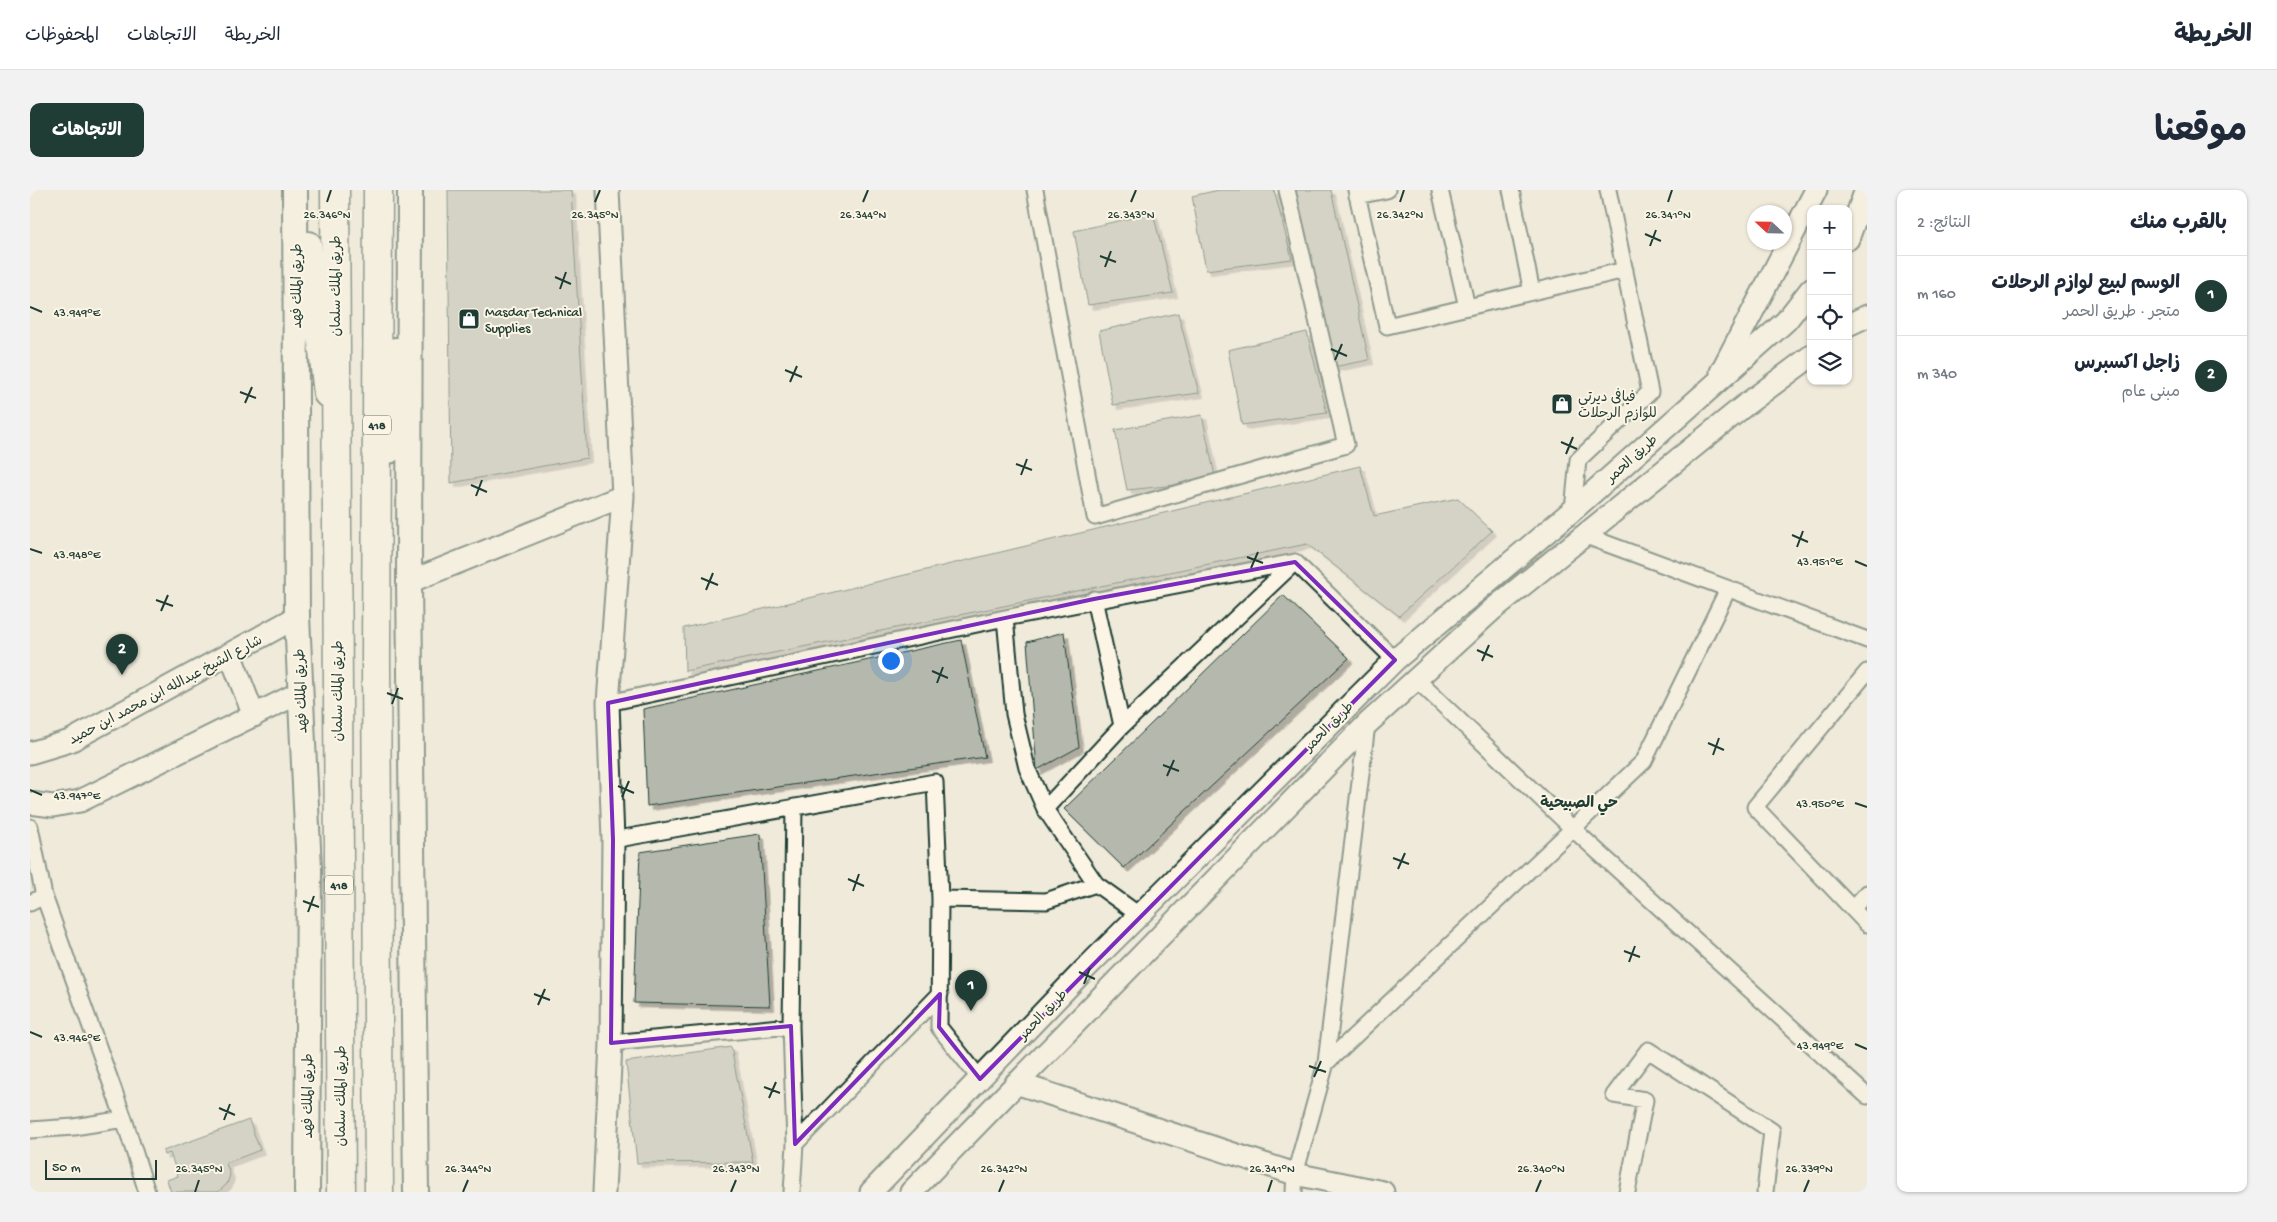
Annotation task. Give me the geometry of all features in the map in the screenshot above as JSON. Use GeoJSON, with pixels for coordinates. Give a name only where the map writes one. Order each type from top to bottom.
{"type":"FeatureCollection","features":[{"type":"Feature","properties":{"kind":"highway","name":"طريق الملك سلمان"},"geometry":{"type":"LineString","coordinates":[[335,190],[341,1192]]}},
{"type":"Feature","properties":{"kind":"highway","name":"418"},"geometry":{"type":"LineString","coordinates":[[378,190],[376,660],[379,1192]]}},
{"type":"Feature","properties":{"kind":"main road","name":"طريق الملك فهد"},"geometry":{"type":"LineString","coordinates":[[295,190],[297,617],[299,694],[309,869],[307,1192]]}},
{"type":"Feature","properties":{"kind":"main road"},"geometry":{"type":"LineString","coordinates":[[302,190],[336,481]]}},
{"type":"Feature","properties":{"kind":"main road"},"geometry":{"type":"LineString","coordinates":[[376,660],[405,190]]}},
{"type":"Feature","properties":{"kind":"main road"},"geometry":{"type":"LineString","coordinates":[[410,190],[410,582],[416,1192]]}},
{"type":"Feature","properties":{"kind":"street"},"geometry":{"type":"LineString","coordinates":[[604,1192],[611,1043],[612,840],[608,703],[623,496],[608,190]]}},
{"type":"Feature","properties":{"kind":"street"},"geometry":{"type":"LineString","coordinates":[[1035,190],[1095,517],[1346,445],[1286,190]]}},
{"type":"Feature","properties":{"kind":"street"},"geometry":{"type":"LineString","coordinates":[[1387,190],[1356,193],[1388,326],[1624,270]]}},
{"type":"Feature","properties":{"kind":"street"},"geometry":{"type":"LineString","coordinates":[[1440,190],[1467,307]]}},
{"type":"Feature","properties":{"kind":"street"},"geometry":{"type":"LineString","coordinates":[[1511,190],[1532,292]]}},
{"type":"Feature","properties":{"kind":"street"},"geometry":{"type":"LineString","coordinates":[[1573,510],[1578,460],[1650,392],[1608,190]]}},
{"type":"Feature","properties":{"kind":"street"},"geometry":{"type":"LineString","coordinates":[[1715,384],[1816,190]]}},
{"type":"Feature","properties":{"kind":"street"},"geometry":{"type":"LineString","coordinates":[[1865,193],[1867,217]]}},
{"type":"Feature","properties":{"kind":"street"},"geometry":{"type":"LineString","coordinates":[[1852,228],[1865,193]]}},
{"type":"Feature","properties":{"kind":"street","name":"طريق الحمر"},"geometry":{"type":"LineString","coordinates":[[871,1192],[1139,915],[1395,660],[1573,510],[1786,321],[1807,294]]}},
{"type":"Feature","properties":{"kind":"street"},"geometry":{"type":"LineString","coordinates":[[1852,323],[1867,316]]}},
{"type":"Feature","properties":{"kind":"street","name":"طريق الحمر"},"geometry":{"type":"LineString","coordinates":[[911,1192],[1366,724],[1492,610],[1586,536],[1744,406],[1807,359]]}},
{"type":"Feature","properties":{"kind":"street"},"geometry":{"type":"LineString","coordinates":[[410,582],[623,496]]}},
{"type":"Feature","properties":{"kind":"street"},"geometry":{"type":"LineString","coordinates":[[1586,536],[1867,640]]}},
{"type":"Feature","properties":{"kind":"street"},"geometry":{"type":"LineString","coordinates":[[608,703],[1094,599],[1295,562]]}},
{"type":"Feature","properties":{"kind":"street"},"geometry":{"type":"LineString","coordinates":[[1295,562],[1395,660]]}},
{"type":"Feature","properties":{"kind":"street"},"geometry":{"type":"LineString","coordinates":[[1045,809],[1122,726],[1295,562]]}},
{"type":"Feature","properties":{"kind":"street"},"geometry":{"type":"LineString","coordinates":[[1326,1063],[1644,761],[1728,589]]}},
{"type":"Feature","properties":{"kind":"street"},"geometry":{"type":"LineString","coordinates":[[1094,599],[1122,726]]}},
{"type":"Feature","properties":{"kind":"street","name":"شارع الشيخ عبدالله ابن محمد ابن حميد"},"geometry":{"type":"LineString","coordinates":[[30,753],[70,741],[297,617]]}},
{"type":"Feature","properties":{"kind":"street"},"geometry":{"type":"LineString","coordinates":[[1005,618],[1014,714],[1027,768],[1045,809],[1096,884],[1139,915]]}},
{"type":"Feature","properties":{"kind":"street"},"geometry":{"type":"LineString","coordinates":[[230,654],[254,716]]}},
{"type":"Feature","properties":{"kind":"street"},"geometry":{"type":"LineString","coordinates":[[1867,672],[1755,807],[1867,924]]}},
{"type":"Feature","properties":{"kind":"street"},"geometry":{"type":"LineString","coordinates":[[1416,679],[1573,829],[1867,1096]]}},
{"type":"Feature","properties":{"kind":"street"},"geometry":{"type":"LineString","coordinates":[[30,803],[53,806],[80,802],[299,694]]}},
{"type":"Feature","properties":{"kind":"street"},"geometry":{"type":"LineString","coordinates":[[1294,1183],[1326,1063],[1366,724]]}},
{"type":"Feature","properties":{"kind":"street"},"geometry":{"type":"LineString","coordinates":[[612,840],[935,782],[940,899],[939,1027],[980,1079]]}},
{"type":"Feature","properties":{"kind":"street"},"geometry":{"type":"LineString","coordinates":[[792,1192],[794,1144],[791,1026],[794,807]]}},
{"type":"Feature","properties":{"kind":"street"},"geometry":{"type":"LineString","coordinates":[[30,827],[37,899],[124,1119],[147,1192]]}},
{"type":"Feature","properties":{"kind":"street"},"geometry":{"type":"LineString","coordinates":[[940,899],[1046,901],[1096,884]]}},
{"type":"Feature","properties":{"kind":"street"},"geometry":{"type":"LineString","coordinates":[[1853,908],[1867,893]]}},
{"type":"Feature","properties":{"kind":"street"},"geometry":{"type":"LineString","coordinates":[[794,1144],[940,994]]}},
{"type":"Feature","properties":{"kind":"street"},"geometry":{"type":"LineString","coordinates":[[611,1043],[791,1026]]}},
{"type":"Feature","properties":{"kind":"street"},"geometry":{"type":"LineString","coordinates":[[1627,1192],[1645,1100],[1614,1095],[1648,1050],[1772,1132],[1765,1192]]}},
{"type":"Feature","properties":{"kind":"street"},"geometry":{"type":"LineString","coordinates":[[1016,1083],[1294,1183],[1383,1192]]}},
{"type":"Feature","properties":{"kind":"street"},"geometry":{"type":"LineString","coordinates":[[30,1130],[74,1127],[124,1119]]}},
{"type":"Feature","properties":{"kind":"highlighted area"},"geometry":{"type":"Polygon","coordinates":[[[1295,562],[1395,660],[980,1079],[939,1027],[940,994],[795,1144],[791,1026],[611,1043],[613,840],[608,703],[1094,599],[1295,562]]]}},
{"type":"Feature","properties":{"kind":"building"},"geometry":{"type":"Polygon","coordinates":[[[448,190],[571,190],[587,458],[451,483],[448,190]]]}},
{"type":"Feature","properties":{"kind":"building"},"geometry":{"type":"Polygon","coordinates":[[[1219,190],[1274,190],[1292,259],[1206,270],[1192,196],[1219,190]]]}},
{"type":"Feature","properties":{"kind":"building"},"geometry":{"type":"Polygon","coordinates":[[[1289,190],[1331,190],[1369,360],[1328,368],[1289,190]]]}},
{"type":"Feature","properties":{"kind":"building"},"geometry":{"type":"Polygon","coordinates":[[[1153,213],[1173,293],[1088,305],[1074,231],[1153,213]]]}},
{"type":"Feature","properties":{"kind":"building"},"geometry":{"type":"Polygon","coordinates":[[[1178,313],[1199,393],[1113,405],[1099,331],[1178,313]]]}},
{"type":"Feature","properties":{"kind":"building"},"geometry":{"type":"Polygon","coordinates":[[[1307,332],[1327,413],[1242,425],[1228,350],[1307,332]]]}},
{"type":"Feature","properties":{"kind":"building"},"geometry":{"type":"Polygon","coordinates":[[[1202,415],[1216,481],[1127,490],[1115,430],[1202,415]]]}},
{"type":"Feature","properties":{"kind":"building"},"geometry":{"type":"Polygon","coordinates":[[[1360,466],[1374,516],[1458,498],[1492,531],[1399,616],[1307,544],[685,671],[684,628],[1360,466]]]}},
{"type":"Feature","properties":{"kind":"building"},"geometry":{"type":"Polygon","coordinates":[[[1283,595],[1349,658],[1124,868],[1064,809],[1283,595]]]}},
{"type":"Feature","properties":{"kind":"building"},"geometry":{"type":"Polygon","coordinates":[[[1064,632],[1079,747],[1037,770],[1027,642],[1064,632]]]}},
{"type":"Feature","properties":{"kind":"building"},"geometry":{"type":"Polygon","coordinates":[[[961,640],[985,757],[647,806],[643,709],[961,640]]]}},
{"type":"Feature","properties":{"kind":"building"},"geometry":{"type":"Polygon","coordinates":[[[760,834],[770,1006],[634,1003],[640,852],[760,834]]]}},
{"type":"Feature","properties":{"kind":"building"},"geometry":{"type":"Polygon","coordinates":[[[731,1047],[753,1162],[637,1163],[626,1062],[731,1047]]]}},
{"type":"Feature","properties":{"kind":"building"},"geometry":{"type":"Polygon","coordinates":[[[249,1120],[260,1150],[226,1163],[230,1175],[227,1184],[218,1192],[171,1192],[167,1180],[178,1176],[170,1153],[164,1155],[163,1151],[249,1120]]]}},
{"type":"Feature","properties":{"kind":"place","name":"Masdar Technical Supplies"},"geometry":{"type":"Point","coordinates":[469,319]}},
{"type":"Feature","properties":{"kind":"place","name":"فيافي ديرتي للوازم الرحلات"},"geometry":{"type":"Point","coordinates":[1562,404]}},
{"type":"Feature","properties":{"kind":"place","name":"زاجل اكسبرس"},"geometry":{"type":"Point","coordinates":[122,675]}},
{"type":"Feature","properties":{"kind":"place","name":"الوسم لبيع لوازم الرحلات"},"geometry":{"type":"Point","coordinates":[971,1011]}},
{"type":"Feature","properties":{"kind":"district","name":"حي الصبيحية"},"geometry":{"type":"Point","coordinates":[1579,802]}}]}
